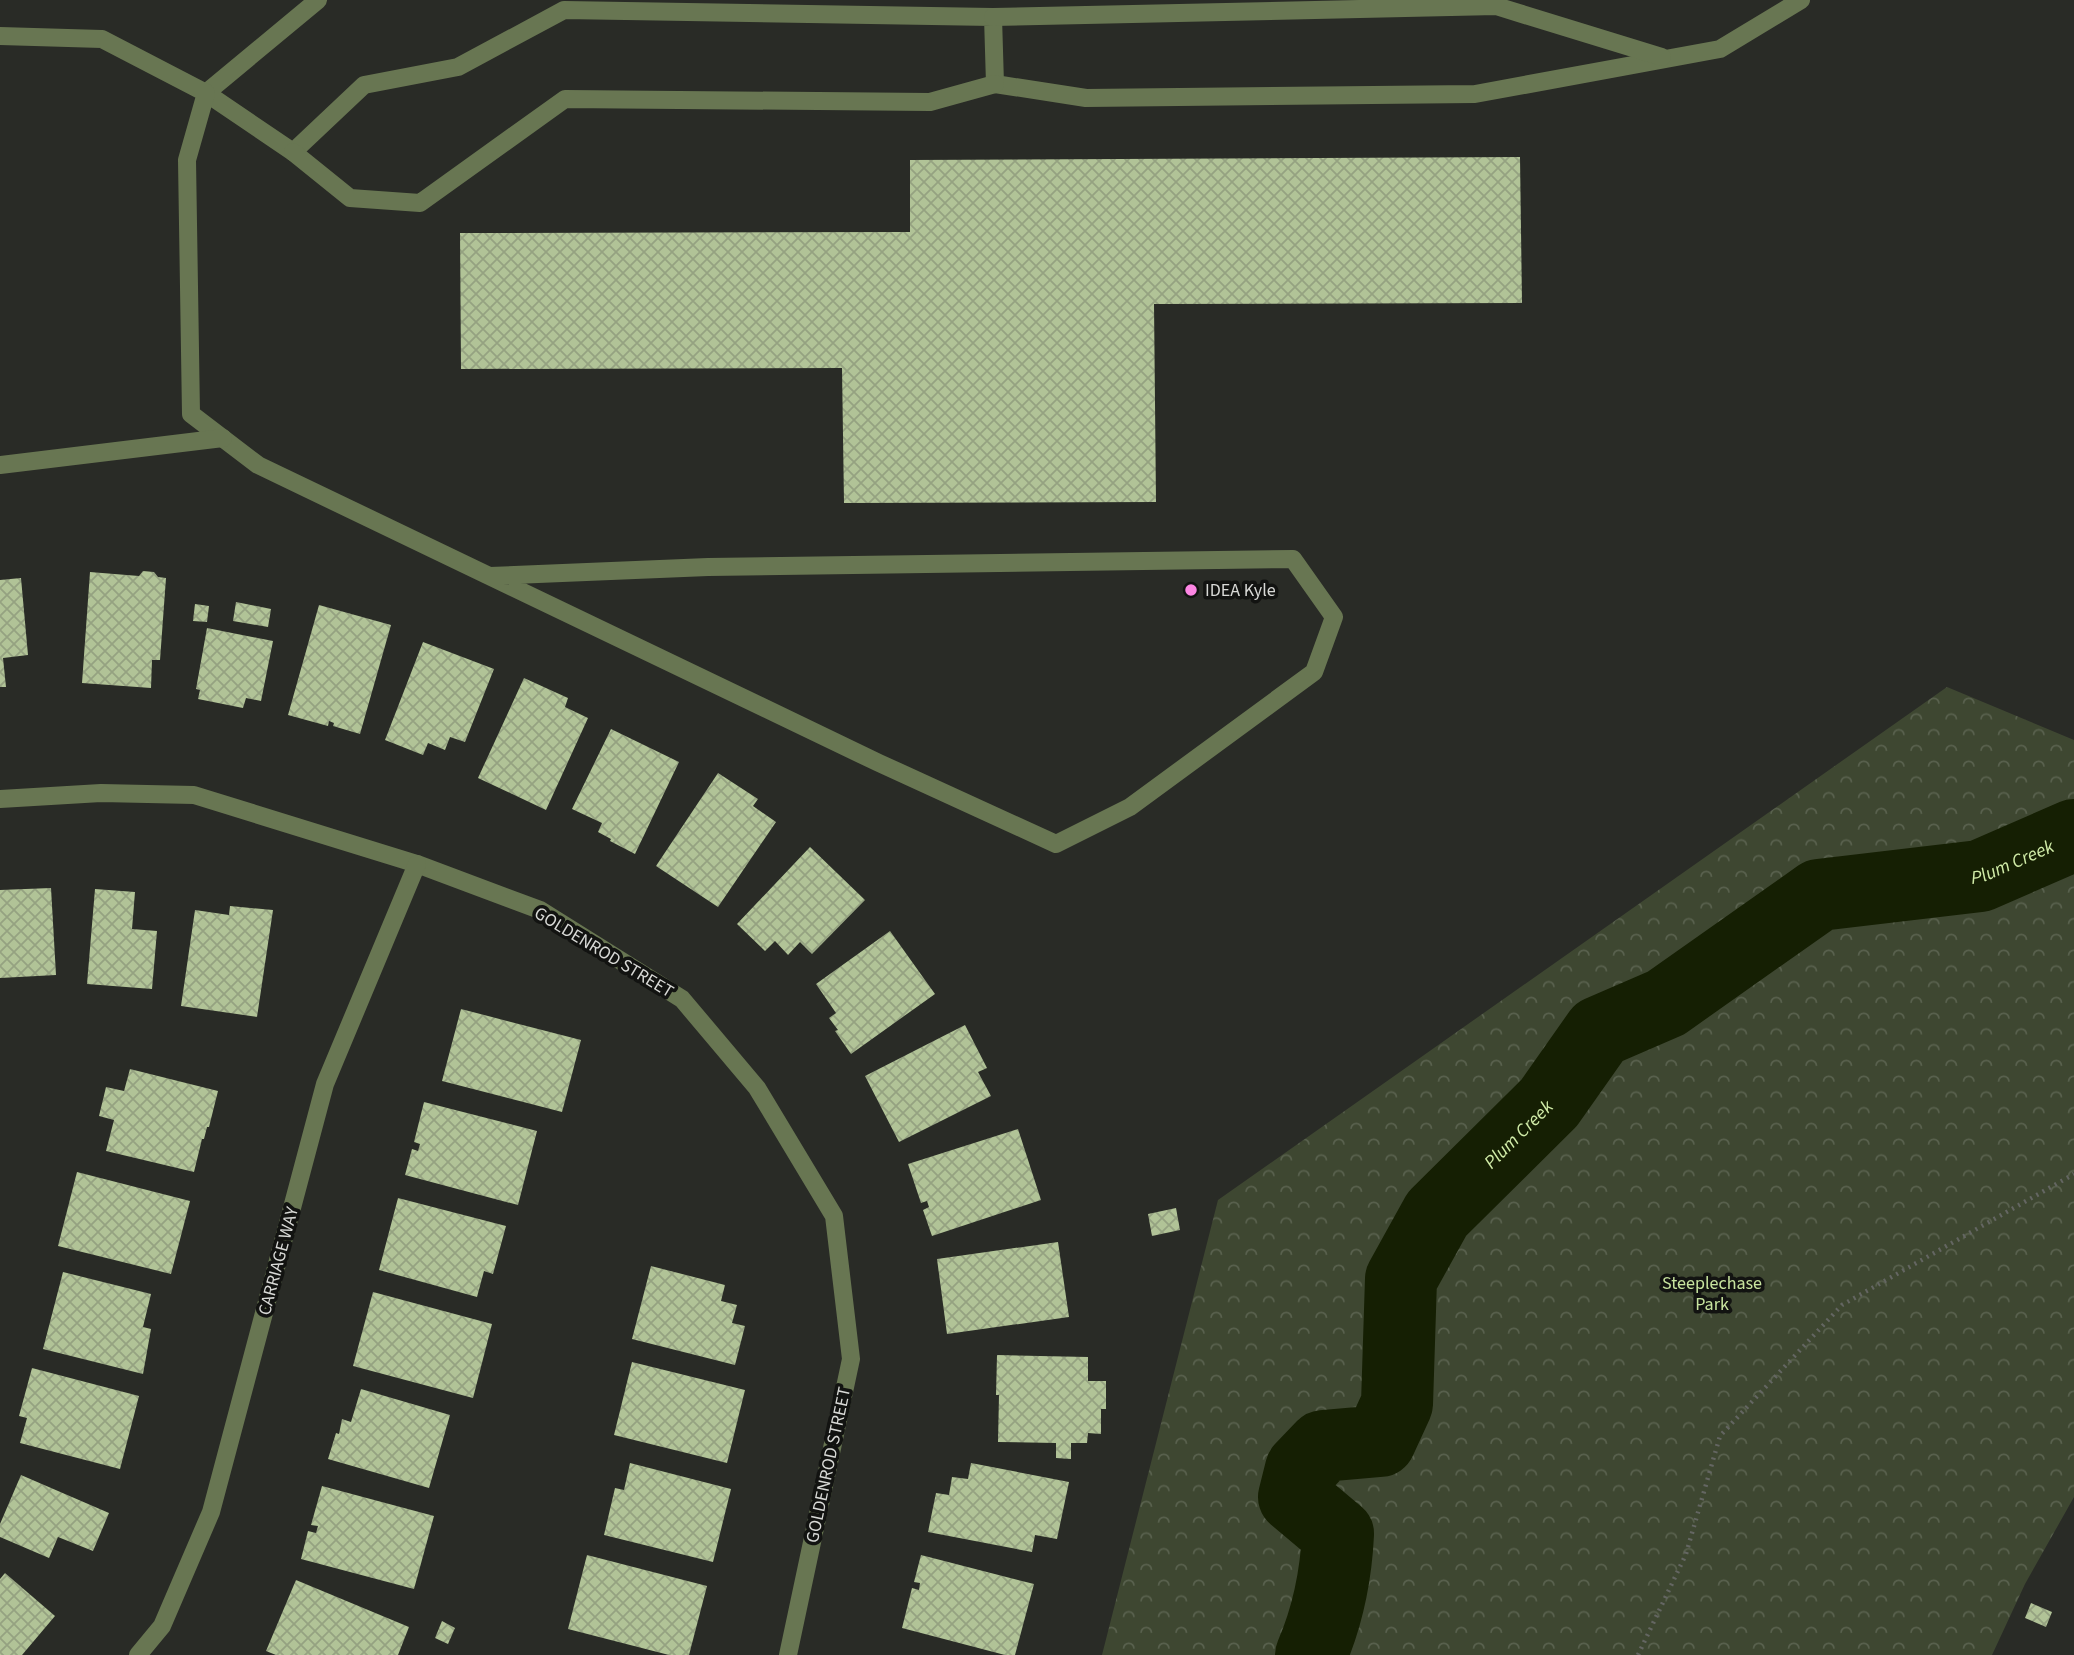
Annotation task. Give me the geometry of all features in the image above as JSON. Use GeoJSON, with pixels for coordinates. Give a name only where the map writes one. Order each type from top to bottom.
{"type":"FeatureCollection","features":[{"type":"Feature","properties":{"kind":"street"},"geometry":{"type":"LineString","coordinates":[[318,0],[205,93],[187,160],[191,414],[258,465],[879,763],[1056,844],[1130,807],[1314,672],[1334,617],[1293,559],[708,567],[490,576]]}},
{"type":"Feature","properties":{"kind":"street"},"geometry":{"type":"LineString","coordinates":[[0,36],[102,39],[205,93],[293,152],[350,198],[420,203],[565,99],[930,102],[995,84],[1086,98],[1475,94],[1720,49],[1801,0]]}},
{"type":"Feature","properties":{"kind":"street"},"geometry":{"type":"LineString","coordinates":[[293,152],[364,85],[458,67],[564,10],[993,18],[1496,6],[1665,58]]}},
{"type":"Feature","properties":{"kind":"street"},"geometry":{"type":"LineString","coordinates":[[993,18],[995,84]]}},
{"type":"Feature","properties":{"kind":"street"},"geometry":{"type":"LineString","coordinates":[[0,465],[223,438]]}},
{"type":"Feature","properties":{"kind":"street","name":"GOLDENROD STREET"},"geometry":{"type":"LineString","coordinates":[[0,799],[101,793],[194,794],[417,864],[540,910],[682,999],[757,1087],[834,1216],[851,1359],[788,1655]]}},
{"type":"Feature","properties":{"kind":"street","name":"CARRIAGE WAY"},"geometry":{"type":"LineString","coordinates":[[138,1655],[162,1626],[211,1512],[325,1084],[417,864]]}},
{"type":"Feature","properties":{"kind":"path"},"geometry":{"type":"LineString","coordinates":[[1638,1655],[1686,1554],[1720,1436],[1842,1305],[2074,1174]]}},
{"type":"Feature","properties":{"kind":"green space","name":"Steeplechase Park"},"geometry":{"type":"Polygon","coordinates":[[[1947,687],[2074,740],[2074,1497],[2025,1584],[1992,1655],[1102,1655],[1218,1200],[1947,687]]]}},
{"type":"Feature","properties":{"kind":"building"},"geometry":{"type":"Polygon","coordinates":[[[1520,157],[1522,303],[1154,304],[1156,502],[844,503],[842,368],[461,369],[460,233],[910,232],[910,160],[1520,157]]]}},
{"type":"Feature","properties":{"kind":"building"},"geometry":{"type":"Polygon","coordinates":[[[143,571],[154,572],[158,577],[166,578],[160,660],[152,660],[151,688],[82,683],[90,572],[139,576],[143,571]]]}},
{"type":"Feature","properties":{"kind":"building"},"geometry":{"type":"Polygon","coordinates":[[[21,578],[28,655],[3,658],[6,687],[0,687],[0,580],[21,578]]]}},
{"type":"Feature","properties":{"kind":"building"},"geometry":{"type":"Polygon","coordinates":[[[236,602],[271,609],[268,627],[233,621],[236,602]]]}},
{"type":"Feature","properties":{"kind":"building"},"geometry":{"type":"Polygon","coordinates":[[[195,604],[209,606],[207,622],[193,621],[195,604]]]}},
{"type":"Feature","properties":{"kind":"building"},"geometry":{"type":"Polygon","coordinates":[[[319,605],[391,625],[360,734],[333,726],[334,723],[329,721],[328,726],[288,715],[319,605]]]}},
{"type":"Feature","properties":{"kind":"building"},"geometry":{"type":"Polygon","coordinates":[[[207,628],[273,641],[261,701],[246,698],[243,708],[198,699],[200,690],[196,689],[207,628]]]}},
{"type":"Feature","properties":{"kind":"building"},"geometry":{"type":"Polygon","coordinates":[[[423,642],[494,669],[465,742],[450,737],[445,750],[428,743],[423,755],[385,740],[423,642]]]}},
{"type":"Feature","properties":{"kind":"building"},"geometry":{"type":"Polygon","coordinates":[[[524,678],[568,698],[565,707],[588,718],[546,810],[478,778],[524,678]]]}},
{"type":"Feature","properties":{"kind":"building"},"geometry":{"type":"Polygon","coordinates":[[[611,729],[679,762],[635,854],[598,832],[602,823],[572,809],[611,729]]]}},
{"type":"Feature","properties":{"kind":"building"},"geometry":{"type":"Polygon","coordinates":[[[718,773],[758,799],[753,806],[776,822],[718,907],[656,866],[718,773]]]}},
{"type":"Feature","properties":{"kind":"building"},"geometry":{"type":"Polygon","coordinates":[[[810,847],[865,900],[812,954],[800,942],[788,955],[775,941],[765,951],[737,924],[810,847]]]}},
{"type":"Feature","properties":{"kind":"building"},"geometry":{"type":"Polygon","coordinates":[[[51,888],[56,975],[0,978],[0,890],[51,888]]]}},
{"type":"Feature","properties":{"kind":"building"},"geometry":{"type":"Polygon","coordinates":[[[95,889],[135,892],[132,929],[157,931],[152,989],[87,984],[95,889]]]}},
{"type":"Feature","properties":{"kind":"building"},"geometry":{"type":"Polygon","coordinates":[[[230,906],[273,910],[257,1017],[181,1006],[195,910],[229,915],[230,906]]]}},
{"type":"Feature","properties":{"kind":"building"},"geometry":{"type":"Polygon","coordinates":[[[890,931],[935,994],[851,1054],[829,1018],[836,1013],[816,984],[890,931]]]}},
{"type":"Feature","properties":{"kind":"building"},"geometry":{"type":"Polygon","coordinates":[[[461,1009],[581,1040],[562,1112],[442,1081],[461,1009]]]}},
{"type":"Feature","properties":{"kind":"building"},"geometry":{"type":"Polygon","coordinates":[[[965,1025],[987,1068],[978,1072],[991,1096],[899,1142],[865,1076],[965,1025]]]}},
{"type":"Feature","properties":{"kind":"building"},"geometry":{"type":"Polygon","coordinates":[[[130,1069],[218,1091],[194,1172],[106,1151],[114,1120],[99,1116],[106,1087],[124,1091],[130,1069]]]}},
{"type":"Feature","properties":{"kind":"building"},"geometry":{"type":"Polygon","coordinates":[[[424,1102],[537,1131],[518,1205],[405,1175],[412,1149],[418,1151],[420,1144],[414,1142],[424,1102]]]}},
{"type":"Feature","properties":{"kind":"building"},"geometry":{"type":"Polygon","coordinates":[[[1018,1129],[1041,1200],[932,1236],[923,1210],[929,1207],[927,1201],[921,1203],[908,1164],[1018,1129]]]}},
{"type":"Feature","properties":{"kind":"building"},"geometry":{"type":"Polygon","coordinates":[[[77,1172],[190,1201],[171,1274],[58,1246],[77,1172]]]}},
{"type":"Feature","properties":{"kind":"building"},"geometry":{"type":"Polygon","coordinates":[[[398,1198],[506,1226],[493,1274],[484,1271],[477,1297],[379,1270],[398,1198]]]}},
{"type":"Feature","properties":{"kind":"building"},"geometry":{"type":"Polygon","coordinates":[[[1176,1208],[1180,1230],[1152,1236],[1148,1214],[1176,1208]]]}},
{"type":"Feature","properties":{"kind":"building"},"geometry":{"type":"Polygon","coordinates":[[[1058,1242],[1069,1317],[947,1334],[937,1259],[1058,1242]]]}},
{"type":"Feature","properties":{"kind":"building"},"geometry":{"type":"Polygon","coordinates":[[[651,1266],[725,1285],[721,1301],[737,1305],[732,1323],[745,1326],[735,1365],[632,1339],[651,1266]]]}},
{"type":"Feature","properties":{"kind":"building"},"geometry":{"type":"Polygon","coordinates":[[[63,1272],[151,1294],[143,1327],[151,1329],[143,1374],[43,1349],[63,1272]]]}},
{"type":"Feature","properties":{"kind":"building"},"geometry":{"type":"Polygon","coordinates":[[[373,1292],[492,1324],[473,1398],[353,1366],[373,1292]]]}},
{"type":"Feature","properties":{"kind":"building"},"geometry":{"type":"Polygon","coordinates":[[[997,1355],[1088,1357],[1088,1381],[1106,1381],[1106,1409],[1101,1409],[1101,1434],[1088,1433],[1087,1443],[1071,1443],[1071,1459],[1056,1458],[1056,1443],[998,1442],[997,1355]]]}},
{"type":"Feature","properties":{"kind":"building"},"geometry":{"type":"Polygon","coordinates":[[[632,1362],[745,1390],[727,1463],[614,1435],[632,1362]]]}},
{"type":"Feature","properties":{"kind":"building"},"geometry":{"type":"Polygon","coordinates":[[[32,1368],[139,1396],[120,1469],[20,1443],[27,1418],[19,1416],[32,1368]]]}},
{"type":"Feature","properties":{"kind":"building"},"geometry":{"type":"Polygon","coordinates":[[[361,1389],[450,1415],[429,1488],[328,1459],[336,1433],[339,1434],[342,1419],[351,1422],[361,1389]]]}},
{"type":"Feature","properties":{"kind":"building"},"geometry":{"type":"Polygon","coordinates":[[[630,1463],[731,1489],[713,1562],[604,1535],[615,1488],[624,1490],[630,1463]]]}},
{"type":"Feature","properties":{"kind":"building"},"geometry":{"type":"Polygon","coordinates":[[[971,1463],[1069,1482],[1057,1539],[1035,1535],[1032,1552],[928,1532],[936,1493],[949,1495],[952,1477],[968,1479],[971,1463]]]}},
{"type":"Feature","properties":{"kind":"building"},"geometry":{"type":"Polygon","coordinates":[[[21,1475],[109,1513],[93,1551],[58,1537],[49,1558],[0,1537],[0,1524],[21,1475]]]}},
{"type":"Feature","properties":{"kind":"building"},"geometry":{"type":"Polygon","coordinates":[[[322,1486],[434,1516],[414,1589],[301,1559],[308,1531],[316,1533],[318,1526],[311,1525],[322,1486]]]}},
{"type":"Feature","properties":{"kind":"building"},"geometry":{"type":"Polygon","coordinates":[[[587,1555],[707,1586],[689,1655],[669,1655],[568,1629],[587,1555]]]}},
{"type":"Feature","properties":{"kind":"building"},"geometry":{"type":"Polygon","coordinates":[[[921,1555],[1034,1584],[1015,1655],[1005,1655],[902,1628],[912,1588],[919,1590],[920,1583],[914,1582],[921,1555]]]}},
{"type":"Feature","properties":{"kind":"building"},"geometry":{"type":"Polygon","coordinates":[[[5,1573],[55,1616],[22,1655],[0,1655],[0,1579],[5,1573]]]}},
{"type":"Feature","properties":{"kind":"building"},"geometry":{"type":"Polygon","coordinates":[[[296,1580],[409,1627],[398,1655],[276,1655],[266,1651],[296,1580]]]}},
{"type":"Feature","properties":{"kind":"building"},"geometry":{"type":"Polygon","coordinates":[[[2031,1603],[2052,1612],[2046,1627],[2025,1618],[2031,1603]]]}},
{"type":"Feature","properties":{"kind":"building"},"geometry":{"type":"Polygon","coordinates":[[[442,1621],[455,1628],[448,1644],[435,1638],[442,1621]]]}},
{"type":"Feature","properties":{"kind":"waterway","name":"Plum Creek"},"geometry":{"type":"LineString","coordinates":[[1311,1655],[1330,1596],[1338,1534],[1294,1497],[1301,1469],[1323,1446],[1380,1441],[1397,1404],[1401,1279],[1437,1214],[1549,1103],[1599,1032],[1666,1003],[1819,895],[1980,876],[2074,835]]}},
{"type":"Feature","properties":{"kind":"place","name":"IDEA Kyle"},"geometry":{"type":"Point","coordinates":[1191,590]}}]}
